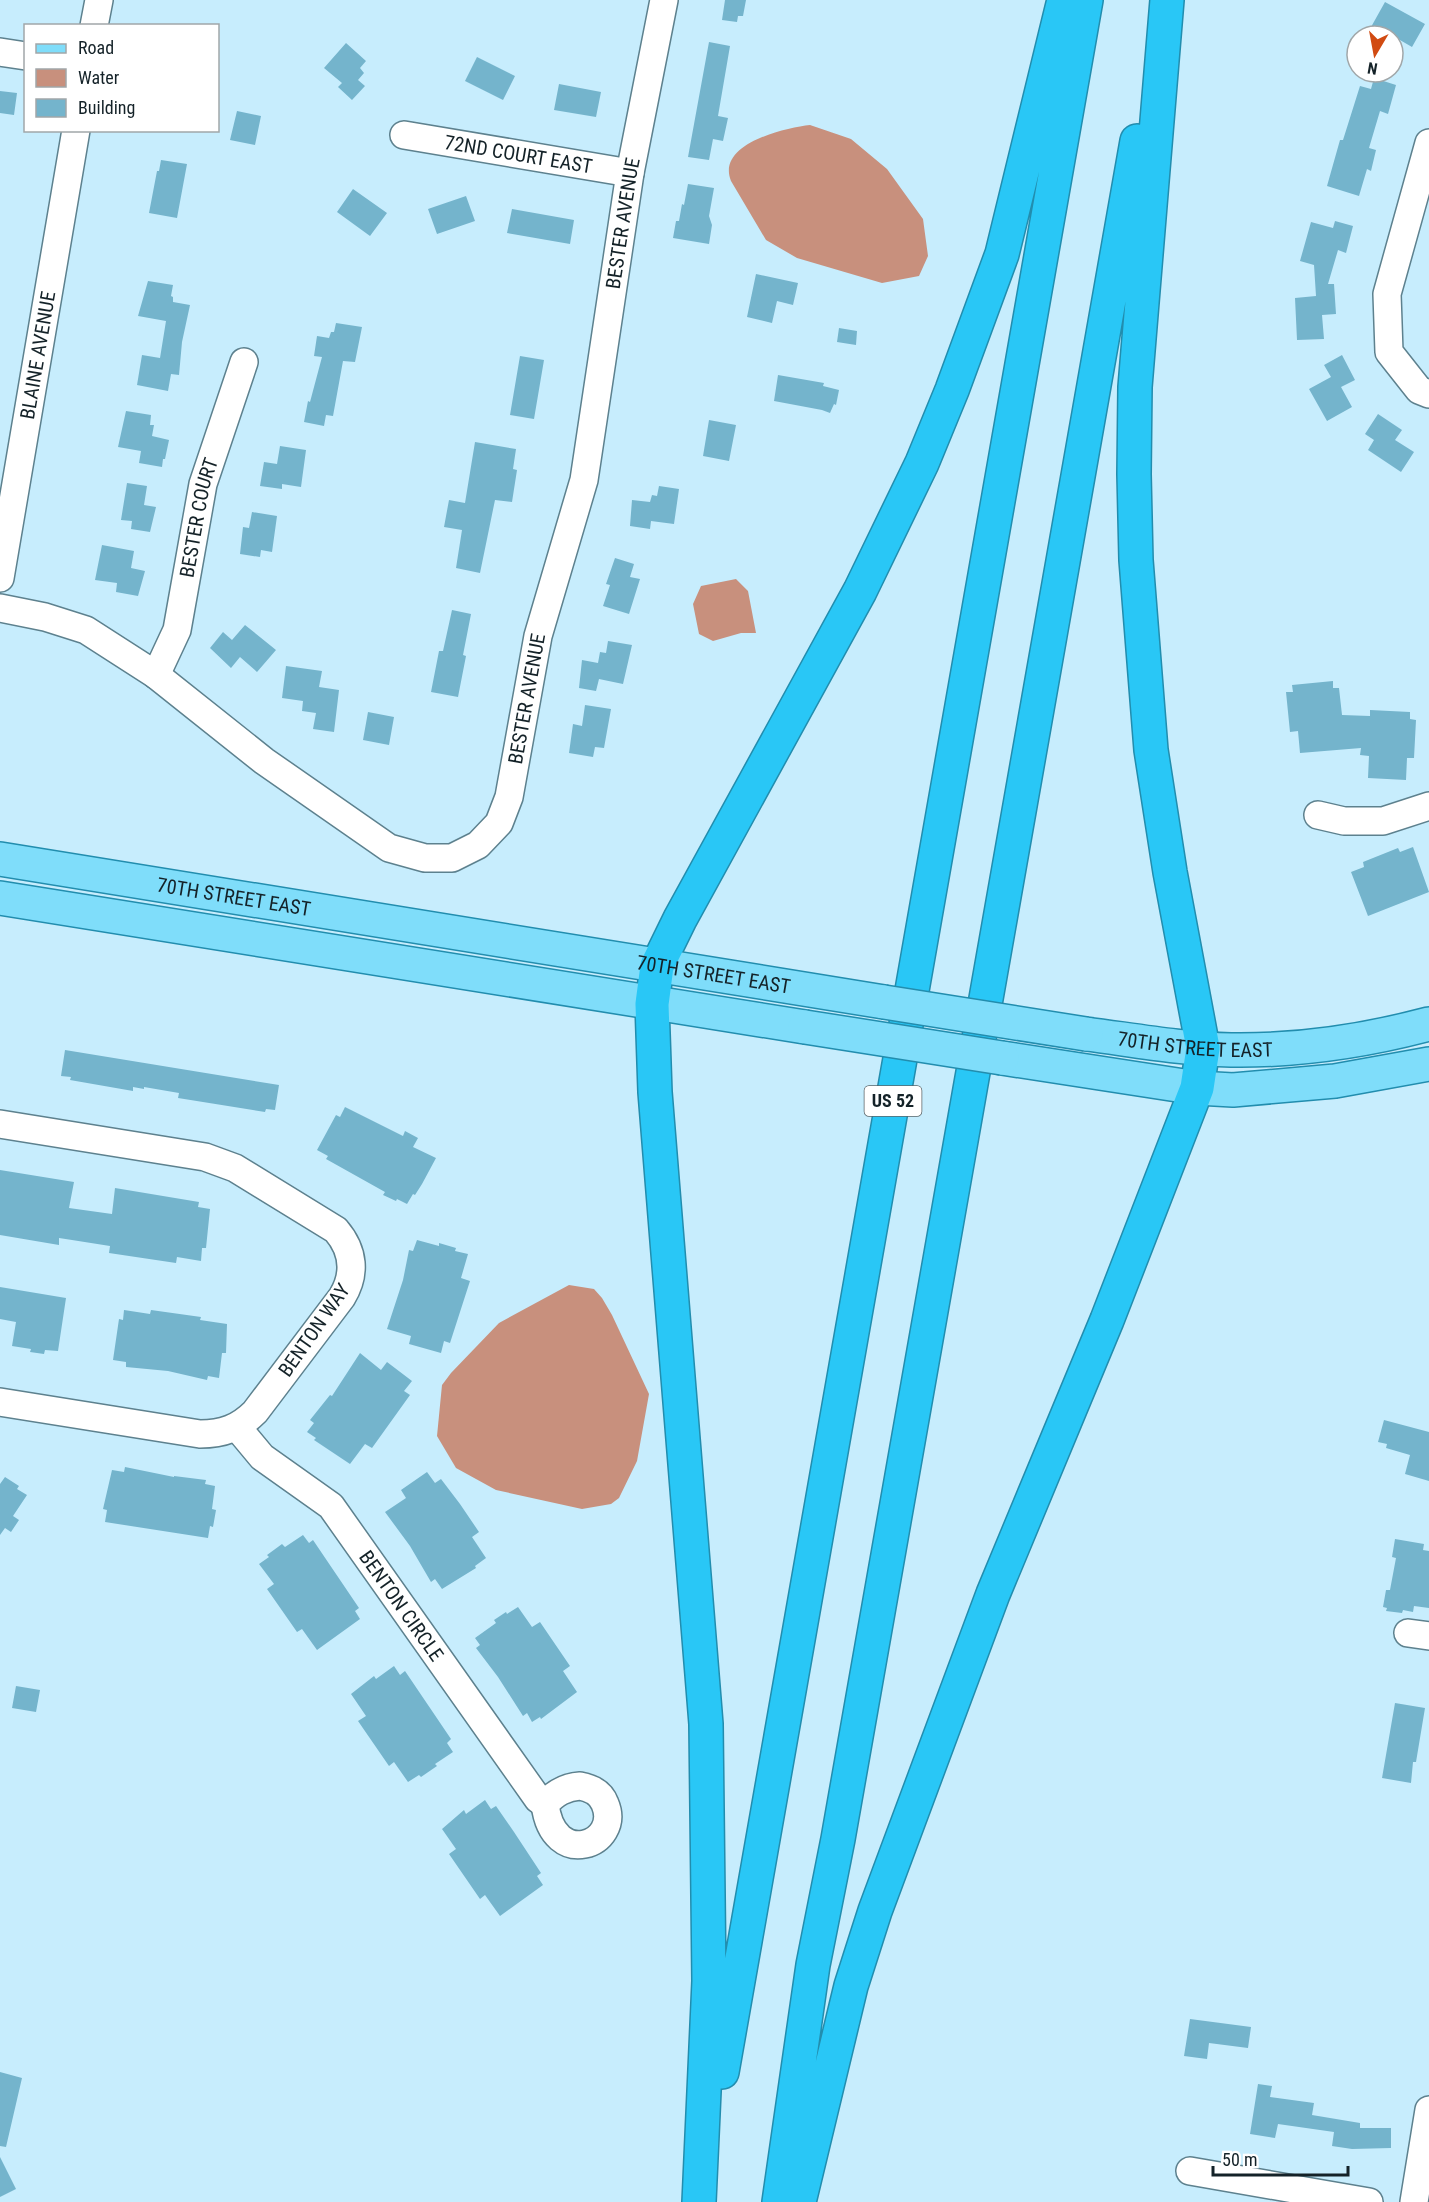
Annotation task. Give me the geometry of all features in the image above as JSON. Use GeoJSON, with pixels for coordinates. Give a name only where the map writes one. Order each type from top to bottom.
{"type":"FeatureCollection","features":[{"type":"Feature","properties":{"kind":"highway"},"geometry":{"type":"LineString","coordinates":[[699,2202],[708,1981],[706,1724],[655,1092],[652,1004],[657,966],[680,919],[860,591],[922,463],[952,390],[1002,254],[1064,0]]}},
{"type":"Feature","properties":{"kind":"highway","name":"US 52"},"geometry":{"type":"LineString","coordinates":[[699,2202],[1086,0]]}},
{"type":"Feature","properties":{"kind":"highway"},"geometry":{"type":"LineString","coordinates":[[779,2202],[813,1965],[838,1839],[1162,0]]}},
{"type":"Feature","properties":{"kind":"highway"},"geometry":{"type":"LineString","coordinates":[[799,2202],[851,1986],[887,1877],[993,1594],[1107,1320],[1197,1088],[1203,1048],[1170,872],[1151,750],[1136,560],[1135,387],[1167,0]]}},
{"type":"Feature","properties":{"kind":"main road","name":"70TH STREET EAST"},"geometry":{"type":"LineString","coordinates":[[0,859],[1086,1034],[1203,1048],[1230,1050],[1314,1045],[1370,1038],[1429,1024]]}},
{"type":"Feature","properties":{"kind":"main road","name":"70TH STREET EAST"},"geometry":{"type":"LineString","coordinates":[[0,898],[652,1004],[1197,1088],[1233,1090],[1335,1081],[1429,1064]]}},
{"type":"Feature","properties":{"kind":"street"},"geometry":{"type":"LineString","coordinates":[[94,24],[99,0]]}},
{"type":"Feature","properties":{"kind":"street","name":"BESTER AVENUE"},"geometry":{"type":"LineString","coordinates":[[0,608],[45,617],[86,630],[156,675],[264,761],[389,848],[425,858],[452,858],[478,845],[499,823],[509,797],[538,636],[584,480],[630,173],[664,0]]}},
{"type":"Feature","properties":{"kind":"street"},"geometry":{"type":"LineString","coordinates":[[0,52],[24,56]]}},
{"type":"Feature","properties":{"kind":"street","name":"BLAINE AVENUE"},"geometry":{"type":"LineString","coordinates":[[0,578],[76,132]]}},
{"type":"Feature","properties":{"kind":"street","name":"72ND COURT EAST"},"geometry":{"type":"LineString","coordinates":[[404,135],[630,173]]}},
{"type":"Feature","properties":{"kind":"street"},"geometry":{"type":"LineString","coordinates":[[1429,143],[1387,294],[1389,352],[1419,390],[1429,394]]}},
{"type":"Feature","properties":{"kind":"street","name":"BESTER COURT"},"geometry":{"type":"LineString","coordinates":[[156,675],[177,630],[203,484],[244,362]]}},
{"type":"Feature","properties":{"kind":"street"},"geometry":{"type":"LineString","coordinates":[[1318,815],[1344,821],[1383,821],[1429,806]]}},
{"type":"Feature","properties":{"kind":"street","name":"BENTON WAY"},"geometry":{"type":"LineString","coordinates":[[0,1124],[205,1157],[221,1162],[249,1176],[328,1224],[344,1238],[352,1270],[347,1288],[255,1412],[237,1427],[216,1434],[200,1434],[0,1402]]}},
{"type":"Feature","properties":{"kind":"street","name":"BENTON CIRCLE"},"geometry":{"type":"LineString","coordinates":[[237,1427],[262,1457],[331,1506],[538,1799],[545,1804]]}},
{"type":"Feature","properties":{"kind":"street"},"geometry":{"type":"LineString","coordinates":[[1414,2202],[1429,2110]]}},
{"type":"Feature","properties":{"kind":"street"},"geometry":{"type":"LineString","coordinates":[[1190,2171],[1369,2202]]}},
{"type":"Feature","properties":{"kind":"water"},"geometry":{"type":"Polygon","coordinates":[[[810,125],[851,139],[887,169],[923,219],[928,256],[919,276],[882,283],[797,258],[766,240],[731,181],[729,168],[733,157],[755,140],[770,134],[810,125]]]}},
{"type":"Feature","properties":{"kind":"water"},"geometry":{"type":"Polygon","coordinates":[[[736,579],[748,591],[756,633],[741,633],[713,641],[699,634],[693,604],[701,586],[736,579]]]}},
{"type":"Feature","properties":{"kind":"water"},"geometry":{"type":"Polygon","coordinates":[[[569,1285],[594,1289],[602,1298],[649,1394],[637,1461],[619,1498],[611,1504],[582,1509],[496,1490],[456,1468],[437,1436],[442,1385],[451,1373],[499,1323],[569,1285]]]}},
{"type":"Feature","properties":{"kind":"building"},"geometry":{"type":"Polygon","coordinates":[[[725,0],[746,0],[743,16],[738,16],[737,22],[722,20],[725,0]]]}},
{"type":"Feature","properties":{"kind":"building"},"geometry":{"type":"Polygon","coordinates":[[[1385,2],[1425,24],[1412,47],[1405,43],[1405,24],[1373,24],[1385,2]]]}},
{"type":"Feature","properties":{"kind":"building"},"geometry":{"type":"Polygon","coordinates":[[[709,42],[730,46],[718,116],[728,118],[723,141],[713,139],[709,160],[688,157],[709,42]]]}},
{"type":"Feature","properties":{"kind":"building"},"geometry":{"type":"Polygon","coordinates":[[[346,43],[366,61],[360,68],[364,73],[358,80],[365,86],[352,100],[338,87],[342,83],[324,68],[346,43]]]}},
{"type":"Feature","properties":{"kind":"building"},"geometry":{"type":"Polygon","coordinates":[[[477,57],[515,76],[503,100],[465,81],[477,57]]]}},
{"type":"Feature","properties":{"kind":"building"},"geometry":{"type":"Polygon","coordinates":[[[559,84],[601,92],[596,117],[554,110],[559,84]]]}},
{"type":"Feature","properties":{"kind":"building"},"geometry":{"type":"Polygon","coordinates":[[[1372,84],[1396,85],[1388,114],[1380,111],[1369,148],[1376,150],[1371,171],[1367,169],[1359,196],[1327,186],[1340,140],[1343,140],[1360,86],[1371,89],[1372,84]]]}},
{"type":"Feature","properties":{"kind":"building"},"geometry":{"type":"Polygon","coordinates":[[[0,91],[17,93],[14,115],[0,113],[0,91]]]}},
{"type":"Feature","properties":{"kind":"building"},"geometry":{"type":"Polygon","coordinates":[[[237,111],[261,116],[255,145],[230,140],[237,111]]]}},
{"type":"Feature","properties":{"kind":"building"},"geometry":{"type":"Polygon","coordinates":[[[161,160],[187,164],[177,218],[149,213],[161,160]]]}},
{"type":"Feature","properties":{"kind":"building"},"geometry":{"type":"Polygon","coordinates":[[[688,184],[714,188],[709,216],[712,225],[709,244],[673,238],[688,184]]]}},
{"type":"Feature","properties":{"kind":"building"},"geometry":{"type":"Polygon","coordinates":[[[353,189],[387,213],[370,236],[337,212],[353,189]]]}},
{"type":"Feature","properties":{"kind":"building"},"geometry":{"type":"Polygon","coordinates":[[[466,196],[475,221],[437,234],[428,209],[466,196]]]}},
{"type":"Feature","properties":{"kind":"building"},"geometry":{"type":"Polygon","coordinates":[[[512,209],[574,220],[570,244],[507,233],[512,209]]]}},
{"type":"Feature","properties":{"kind":"building"},"geometry":{"type":"Polygon","coordinates":[[[1335,221],[1353,226],[1346,253],[1338,250],[1328,284],[1334,284],[1336,314],[1322,315],[1324,339],[1297,340],[1295,298],[1316,296],[1314,265],[1300,261],[1311,222],[1333,228],[1335,221]]]}},
{"type":"Feature","properties":{"kind":"building"},"geometry":{"type":"Polygon","coordinates":[[[756,274],[798,283],[793,305],[777,301],[772,323],[747,317],[756,274]]]}},
{"type":"Feature","properties":{"kind":"building"},"geometry":{"type":"Polygon","coordinates":[[[148,281],[173,285],[171,296],[173,302],[190,305],[182,342],[179,375],[171,374],[168,391],[137,385],[142,355],[160,358],[166,321],[138,316],[148,281]]]}},
{"type":"Feature","properties":{"kind":"building"},"geometry":{"type":"Polygon","coordinates":[[[336,323],[362,327],[355,362],[343,361],[333,416],[326,415],[324,426],[304,422],[322,357],[314,356],[317,336],[329,338],[331,332],[334,332],[336,323]]]}},
{"type":"Feature","properties":{"kind":"building"},"geometry":{"type":"Polygon","coordinates":[[[839,328],[857,331],[856,345],[837,342],[839,328]]]}},
{"type":"Feature","properties":{"kind":"building"},"geometry":{"type":"Polygon","coordinates":[[[1342,355],[1355,380],[1341,387],[1352,407],[1327,421],[1309,389],[1331,377],[1324,365],[1342,355]]]}},
{"type":"Feature","properties":{"kind":"building"},"geometry":{"type":"Polygon","coordinates":[[[520,356],[544,360],[534,419],[510,415],[520,356]]]}},
{"type":"Feature","properties":{"kind":"building"},"geometry":{"type":"Polygon","coordinates":[[[778,375],[824,383],[823,386],[839,390],[836,405],[834,404],[830,413],[774,401],[778,375]]]}},
{"type":"Feature","properties":{"kind":"building"},"geometry":{"type":"Polygon","coordinates":[[[126,411],[151,415],[150,425],[154,425],[152,436],[169,440],[162,467],[139,463],[141,451],[118,447],[126,411]]]}},
{"type":"Feature","properties":{"kind":"building"},"geometry":{"type":"Polygon","coordinates":[[[1378,414],[1402,430],[1395,440],[1414,452],[1401,472],[1368,450],[1374,440],[1365,434],[1378,414]]]}},
{"type":"Feature","properties":{"kind":"building"},"geometry":{"type":"Polygon","coordinates":[[[709,420],[736,425],[729,461],[703,456],[709,420]]]}},
{"type":"Feature","properties":{"kind":"building"},"geometry":{"type":"Polygon","coordinates":[[[475,442],[516,449],[513,469],[517,470],[512,502],[495,500],[480,573],[456,568],[462,530],[444,527],[449,500],[465,503],[475,442]]]}},
{"type":"Feature","properties":{"kind":"building"},"geometry":{"type":"Polygon","coordinates":[[[280,446],[306,450],[301,487],[282,484],[282,489],[260,486],[264,462],[277,464],[280,446]]]}},
{"type":"Feature","properties":{"kind":"building"},"geometry":{"type":"Polygon","coordinates":[[[127,483],[147,486],[144,505],[156,507],[150,532],[131,529],[132,521],[121,520],[127,483]]]}},
{"type":"Feature","properties":{"kind":"building"},"geometry":{"type":"Polygon","coordinates":[[[659,486],[679,489],[674,524],[651,521],[650,529],[630,526],[632,500],[650,502],[652,495],[657,496],[659,486]]]}},
{"type":"Feature","properties":{"kind":"building"},"geometry":{"type":"Polygon","coordinates":[[[252,512],[277,516],[272,552],[261,550],[260,557],[240,554],[243,527],[249,528],[252,512]]]}},
{"type":"Feature","properties":{"kind":"building"},"geometry":{"type":"Polygon","coordinates":[[[102,545],[134,551],[131,568],[145,571],[138,596],[116,592],[117,583],[95,580],[102,545]]]}},
{"type":"Feature","properties":{"kind":"building"},"geometry":{"type":"Polygon","coordinates":[[[615,558],[634,564],[630,577],[640,579],[629,614],[603,606],[610,585],[606,584],[615,558]]]}},
{"type":"Feature","properties":{"kind":"building"},"geometry":{"type":"Polygon","coordinates":[[[452,610],[471,614],[458,697],[431,692],[439,651],[443,651],[452,610]]]}},
{"type":"Feature","properties":{"kind":"building"},"geometry":{"type":"Polygon","coordinates":[[[245,625],[276,650],[257,672],[240,657],[231,668],[210,648],[223,632],[232,640],[245,625]]]}},
{"type":"Feature","properties":{"kind":"building"},"geometry":{"type":"Polygon","coordinates":[[[608,641],[632,645],[623,684],[599,679],[596,691],[579,688],[582,660],[598,663],[600,652],[606,653],[608,641]]]}},
{"type":"Feature","properties":{"kind":"building"},"geometry":{"type":"Polygon","coordinates":[[[286,666],[322,671],[319,687],[339,690],[334,732],[313,729],[316,713],[302,711],[303,701],[282,698],[286,666]]]}},
{"type":"Feature","properties":{"kind":"building"},"geometry":{"type":"Polygon","coordinates":[[[1333,681],[1333,688],[1339,688],[1342,715],[1370,716],[1370,710],[1410,712],[1410,719],[1416,720],[1414,758],[1407,758],[1406,780],[1368,778],[1369,756],[1360,755],[1361,748],[1300,753],[1298,731],[1290,732],[1286,692],[1293,692],[1292,685],[1333,681]]]}},
{"type":"Feature","properties":{"kind":"building"},"geometry":{"type":"Polygon","coordinates":[[[585,705],[611,709],[604,748],[595,747],[593,757],[569,753],[573,724],[582,726],[585,705]]]}},
{"type":"Feature","properties":{"kind":"building"},"geometry":{"type":"Polygon","coordinates":[[[368,712],[394,717],[389,745],[363,740],[368,712]]]}},
{"type":"Feature","properties":{"kind":"building"},"geometry":{"type":"Polygon","coordinates":[[[1413,847],[1429,892],[1368,916],[1351,872],[1364,867],[1363,862],[1398,848],[1400,852],[1413,847]]]}},
{"type":"Feature","properties":{"kind":"building"},"geometry":{"type":"Polygon","coordinates":[[[65,1050],[279,1085],[275,1110],[266,1109],[265,1112],[178,1098],[179,1093],[144,1087],[144,1089],[133,1087],[133,1091],[70,1080],[71,1077],[61,1076],[65,1050]]]}},
{"type":"Feature","properties":{"kind":"building"},"geometry":{"type":"Polygon","coordinates":[[[345,1107],[403,1136],[405,1131],[418,1138],[413,1147],[436,1158],[422,1184],[407,1204],[383,1195],[385,1192],[326,1159],[328,1156],[317,1150],[336,1115],[340,1117],[345,1107]]]}},
{"type":"Feature","properties":{"kind":"building"},"geometry":{"type":"Polygon","coordinates":[[[0,1170],[74,1182],[69,1208],[112,1214],[115,1188],[199,1202],[198,1207],[210,1209],[206,1248],[202,1248],[201,1261],[177,1257],[176,1263],[109,1253],[110,1246],[59,1238],[59,1245],[0,1235],[0,1170]]]}},
{"type":"Feature","properties":{"kind":"building"},"geometry":{"type":"Polygon","coordinates":[[[417,1240],[439,1246],[439,1243],[456,1248],[455,1251],[468,1254],[461,1278],[470,1281],[450,1343],[444,1341],[441,1353],[409,1344],[411,1336],[387,1329],[403,1280],[409,1250],[413,1251],[417,1240]]]}},
{"type":"Feature","properties":{"kind":"building"},"geometry":{"type":"Polygon","coordinates":[[[0,1287],[66,1298],[58,1351],[45,1350],[44,1354],[12,1346],[16,1322],[0,1319],[0,1287]]]}},
{"type":"Feature","properties":{"kind":"building"},"geometry":{"type":"Polygon","coordinates":[[[124,1310],[150,1314],[151,1310],[201,1317],[200,1320],[227,1324],[226,1353],[222,1353],[219,1378],[208,1376],[207,1380],[168,1371],[126,1367],[126,1362],[113,1360],[119,1319],[123,1320],[124,1310]]]}},
{"type":"Feature","properties":{"kind":"building"},"geometry":{"type":"Polygon","coordinates":[[[360,1353],[381,1370],[387,1362],[412,1381],[404,1391],[410,1395],[372,1448],[365,1444],[350,1464],[314,1440],[316,1438],[307,1432],[314,1423],[310,1420],[330,1395],[332,1396],[360,1353]]]}},
{"type":"Feature","properties":{"kind":"building"},"geometry":{"type":"Polygon","coordinates":[[[1384,1420],[1429,1432],[1429,1481],[1405,1474],[1410,1455],[1386,1448],[1387,1444],[1378,1442],[1384,1420]]]}},
{"type":"Feature","properties":{"kind":"building"},"geometry":{"type":"Polygon","coordinates":[[[125,1467],[174,1477],[206,1480],[205,1484],[215,1486],[212,1509],[216,1510],[208,1538],[105,1522],[107,1510],[103,1509],[112,1470],[124,1472],[125,1467]]]}},
{"type":"Feature","properties":{"kind":"building"},"geometry":{"type":"Polygon","coordinates":[[[427,1472],[435,1483],[441,1479],[460,1504],[479,1532],[472,1537],[486,1558],[475,1566],[476,1568],[442,1589],[435,1579],[431,1582],[410,1546],[385,1512],[406,1498],[401,1490],[427,1472]]]}},
{"type":"Feature","properties":{"kind":"building"},"geometry":{"type":"Polygon","coordinates":[[[5,1477],[19,1486],[17,1489],[27,1495],[13,1516],[19,1520],[11,1532],[5,1528],[0,1535],[0,1484],[5,1477]]]}},
{"type":"Feature","properties":{"kind":"building"},"geometry":{"type":"Polygon","coordinates":[[[303,1535],[309,1543],[313,1540],[359,1608],[355,1611],[360,1619],[317,1650],[302,1629],[297,1632],[267,1589],[274,1584],[259,1564],[282,1544],[285,1547],[303,1535]]]}},
{"type":"Feature","properties":{"kind":"building"},"geometry":{"type":"Polygon","coordinates":[[[1395,1539],[1424,1544],[1423,1550],[1429,1551],[1429,1608],[1414,1606],[1413,1612],[1403,1610],[1402,1613],[1386,1611],[1387,1608],[1383,1607],[1386,1590],[1390,1590],[1396,1558],[1392,1557],[1395,1539]]]}},
{"type":"Feature","properties":{"kind":"building"},"geometry":{"type":"Polygon","coordinates":[[[518,1607],[532,1627],[540,1622],[570,1666],[563,1671],[577,1692],[541,1719],[540,1717],[532,1722],[527,1713],[523,1716],[476,1648],[480,1645],[475,1638],[496,1623],[494,1620],[518,1607]]]}},
{"type":"Feature","properties":{"kind":"building"},"geometry":{"type":"Polygon","coordinates":[[[394,1666],[400,1675],[405,1671],[451,1739],[447,1743],[453,1752],[421,1777],[419,1775],[408,1782],[394,1762],[389,1766],[358,1721],[366,1716],[351,1694],[374,1676],[376,1679],[394,1666]]]}},
{"type":"Feature","properties":{"kind":"building"},"geometry":{"type":"Polygon","coordinates":[[[16,1686],[40,1690],[36,1712],[12,1708],[16,1686]]]}},
{"type":"Feature","properties":{"kind":"building"},"geometry":{"type":"Polygon","coordinates":[[[1395,1703],[1425,1708],[1416,1762],[1413,1762],[1411,1783],[1382,1778],[1395,1703]]]}},
{"type":"Feature","properties":{"kind":"building"},"geometry":{"type":"Polygon","coordinates":[[[485,1800],[491,1809],[496,1806],[514,1832],[541,1873],[537,1876],[543,1885],[500,1916],[485,1895],[480,1899],[449,1854],[456,1849],[442,1829],[464,1810],[466,1814],[485,1800]]]}},
{"type":"Feature","properties":{"kind":"building"},"geometry":{"type":"Polygon","coordinates":[[[1190,2019],[1251,2027],[1248,2048],[1209,2043],[1207,2059],[1184,2056],[1190,2019]]]}},
{"type":"Feature","properties":{"kind":"building"},"geometry":{"type":"Polygon","coordinates":[[[0,2072],[22,2078],[6,2147],[0,2146],[0,2072]]]}},
{"type":"Feature","properties":{"kind":"building"},"geometry":{"type":"Polygon","coordinates":[[[1258,2084],[1272,2086],[1270,2097],[1314,2103],[1312,2115],[1360,2123],[1360,2128],[1391,2128],[1391,2148],[1352,2149],[1332,2146],[1334,2132],[1278,2124],[1275,2138],[1250,2134],[1258,2084]]]}},
{"type":"Feature","properties":{"kind":"building"},"geometry":{"type":"Polygon","coordinates":[[[0,2157],[16,2189],[0,2197],[0,2157]]]}}]}
